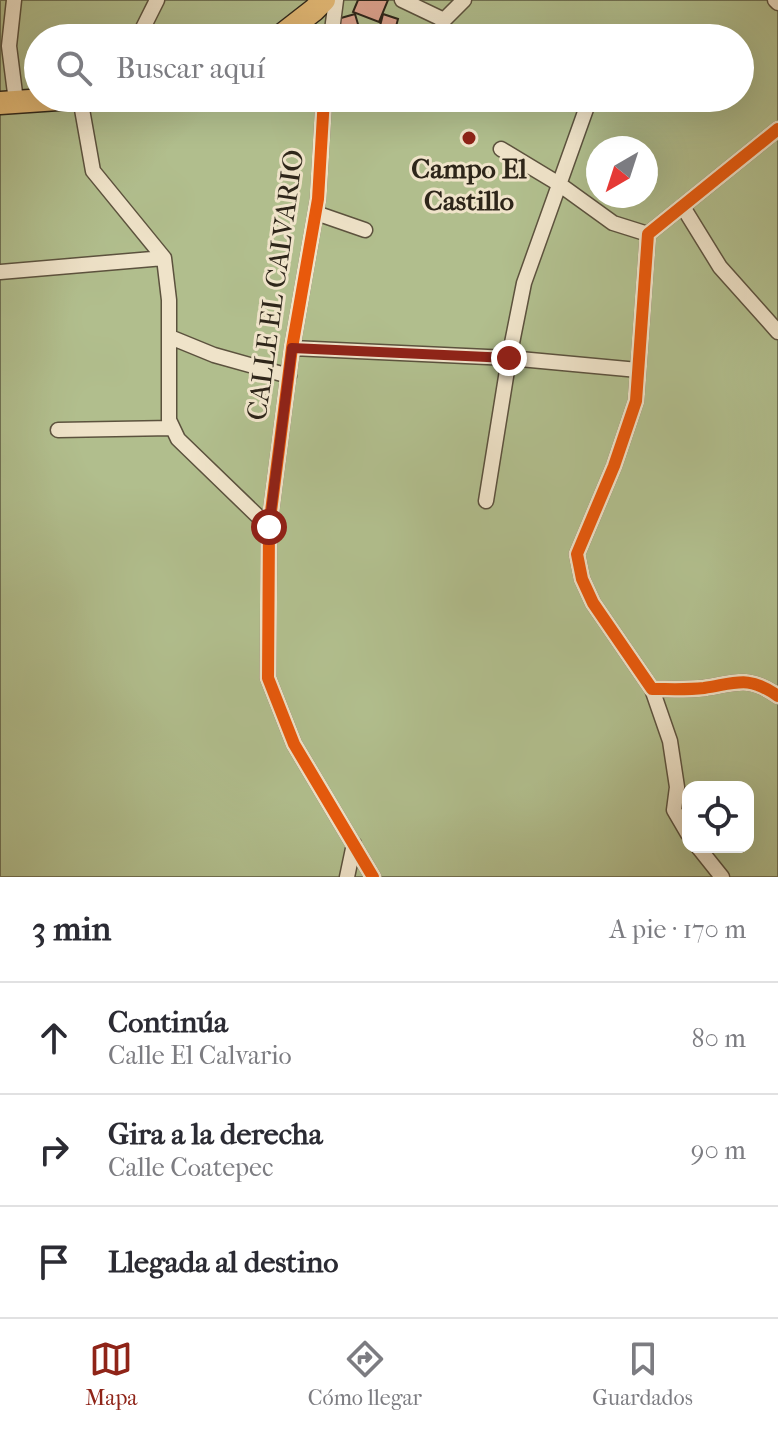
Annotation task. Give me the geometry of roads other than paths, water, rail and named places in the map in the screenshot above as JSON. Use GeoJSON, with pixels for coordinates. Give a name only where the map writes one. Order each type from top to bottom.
{"type":"FeatureCollection","features":[{"type":"Feature","properties":{"kind":"main road"},"geometry":{"type":"LineString","coordinates":[[292,24],[314,3]]}},
{"type":"Feature","properties":{"kind":"street"},"geometry":{"type":"LineString","coordinates":[[5,101],[14,0]]}},
{"type":"Feature","properties":{"kind":"street"},"geometry":{"type":"LineString","coordinates":[[145,24],[157,0]]}},
{"type":"Feature","properties":{"kind":"street"},"geometry":{"type":"LineString","coordinates":[[333,24],[336,0]]}},
{"type":"Feature","properties":{"kind":"street"},"geometry":{"type":"LineString","coordinates":[[402,0],[444,20]]}},
{"type":"Feature","properties":{"kind":"street"},"geometry":{"type":"LineString","coordinates":[[443,24],[464,0]]}},
{"type":"Feature","properties":{"kind":"street"},"geometry":{"type":"LineString","coordinates":[[82,112],[93,171],[164,258],[169,300],[169,420],[172,428],[178,439],[269,527]]}},
{"type":"Feature","properties":{"kind":"street","name":"CALLE EL CALVARIO"},"geometry":{"type":"LineString","coordinates":[[323,112],[318,199],[292,348],[269,527],[268,678],[294,744],[373,877]]}},
{"type":"Feature","properties":{"kind":"street"},"geometry":{"type":"LineString","coordinates":[[486,501],[524,283],[585,112]]}},
{"type":"Feature","properties":{"kind":"street"},"geometry":{"type":"LineString","coordinates":[[682,824],[674,810],[677,787],[670,741],[652,689],[593,603],[582,579],[577,554],[614,466],[636,401],[648,234],[778,129]]}},
{"type":"Feature","properties":{"kind":"street"},"geometry":{"type":"LineString","coordinates":[[501,149],[559,184],[613,223],[648,234]]}},
{"type":"Feature","properties":{"kind":"street"},"geometry":{"type":"LineString","coordinates":[[683,207],[720,267],[778,332]]}},
{"type":"Feature","properties":{"kind":"street"},"geometry":{"type":"LineString","coordinates":[[316,213],[365,230]]}},
{"type":"Feature","properties":{"kind":"street"},"geometry":{"type":"LineString","coordinates":[[0,272],[164,258]]}},
{"type":"Feature","properties":{"kind":"street"},"geometry":{"type":"LineString","coordinates":[[170,337],[214,355],[289,376]]}},
{"type":"Feature","properties":{"kind":"street"},"geometry":{"type":"LineString","coordinates":[[292,348],[509,358],[638,370]]}},
{"type":"Feature","properties":{"kind":"street"},"geometry":{"type":"LineString","coordinates":[[58,430],[172,428]]}},
{"type":"Feature","properties":{"kind":"street"},"geometry":{"type":"LineString","coordinates":[[652,689],[702,688],[737,681],[764,686],[778,696]]}},
{"type":"Feature","properties":{"kind":"street"},"geometry":{"type":"LineString","coordinates":[[347,877],[354,844]]}},
{"type":"Feature","properties":{"kind":"street"},"geometry":{"type":"LineString","coordinates":[[703,853],[722,877]]}},
{"type":"Feature","properties":{"kind":"place","name":"Campo El Castillo"},"geometry":{"type":"Point","coordinates":[469,138]}}]}
